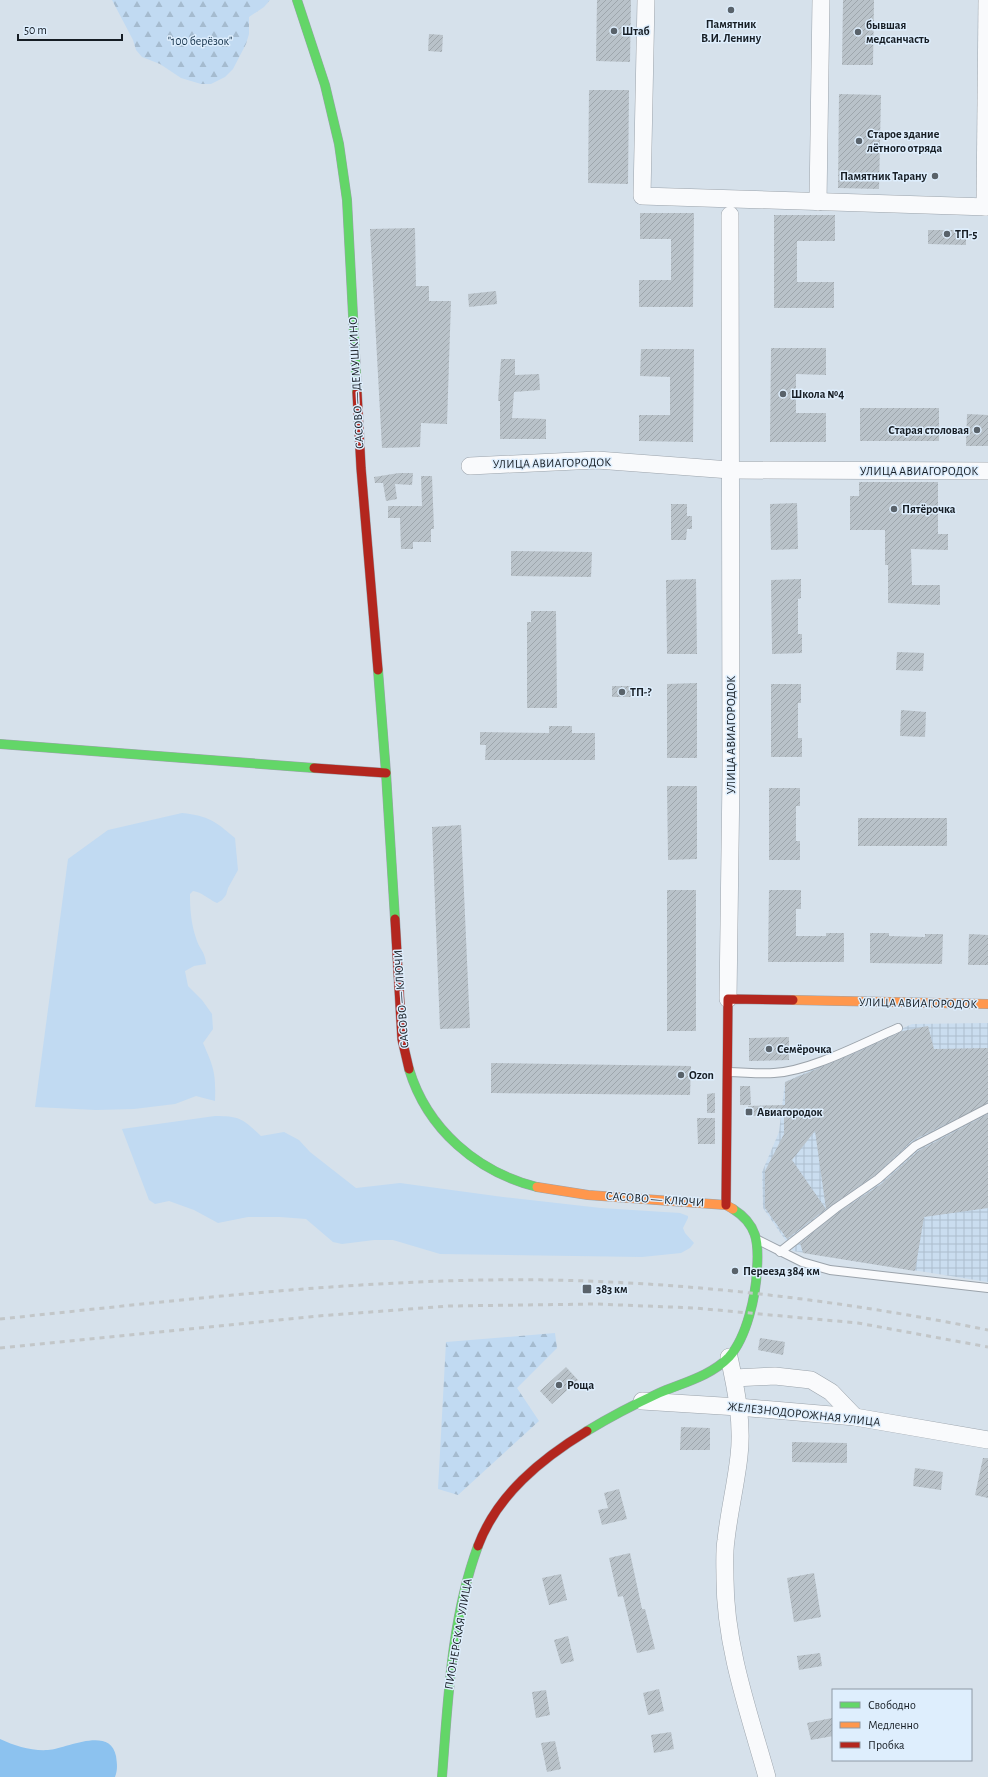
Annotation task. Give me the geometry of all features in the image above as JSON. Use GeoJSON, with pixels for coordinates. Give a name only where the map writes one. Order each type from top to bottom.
{"type":"FeatureCollection","features":[{"type":"Feature","properties":{"kind":"street","name":"САСОВО — ДЕМУШКИНО"},"geometry":{"type":"LineString","coordinates":[[297,0],[325,85],[339,144],[347,200],[361,468],[386,772]]}},
{"type":"Feature","properties":{"kind":"street"},"geometry":{"type":"LineString","coordinates":[[646,0],[642,196],[986,207],[987,0]]}},
{"type":"Feature","properties":{"kind":"street"},"geometry":{"type":"LineString","coordinates":[[818,202],[821,0]]}},
{"type":"Feature","properties":{"kind":"street"},"geometry":{"type":"LineString","coordinates":[[730,215],[730,470]]}},
{"type":"Feature","properties":{"kind":"street","name":"УЛИЦА АВИАГОРОДОК"},"geometry":{"type":"LineString","coordinates":[[470,466],[597,460],[730,470],[988,471]]}},
{"type":"Feature","properties":{"kind":"street","name":"УЛИЦА АВИАГОРОДОК"},"geometry":{"type":"LineString","coordinates":[[726,1205],[731,775],[730,470]]}},
{"type":"Feature","properties":{"kind":"street"},"geometry":{"type":"LineString","coordinates":[[0,744],[386,772]]}},
{"type":"Feature","properties":{"kind":"street","name":"САСОВО — КЛЮЧИ"},"geometry":{"type":"LineString","coordinates":[[386,772],[402,1039],[406,1061],[414,1084],[431,1116],[443,1131],[471,1157],[489,1169],[510,1179],[536,1187],[586,1194],[726,1205]]}},
{"type":"Feature","properties":{"kind":"street","name":"УЛИЦА АВИАГОРОДОК"},"geometry":{"type":"LineString","coordinates":[[728,999],[988,1004]]}},
{"type":"Feature","properties":{"kind":"street"},"geometry":{"type":"LineString","coordinates":[[726,1205],[744,1217],[752,1226],[758,1240],[756,1279],[750,1312],[742,1336],[729,1357],[734,1378],[740,1431],[739,1455],[726,1540],[725,1580],[726,1614],[735,1658],[767,1777]]}},
{"type":"Feature","properties":{"kind":"street","name":"ПИОНЕРСКАЯ УЛИЦА"},"geometry":{"type":"LineString","coordinates":[[442,1777],[446,1706],[465,1586],[484,1532],[496,1510],[514,1488],[533,1469],[574,1438],[642,1401],[704,1373],[729,1357]]}},
{"type":"Feature","properties":{"kind":"street"},"geometry":{"type":"LineString","coordinates":[[734,1378],[775,1376],[810,1380],[831,1392],[855,1417]]}},
{"type":"Feature","properties":{"kind":"street","name":"ЖЕЛЕЗНОДОРОЖНАЯ УЛИЦА"},"geometry":{"type":"LineString","coordinates":[[642,1401],[738,1407],[855,1417],[988,1440]]}},
{"type":"Feature","properties":{"kind":"lane"},"geometry":{"type":"LineString","coordinates":[[727,1072],[774,1073],[793,1070],[816,1063],[898,1028]]}},
{"type":"Feature","properties":{"kind":"lane"},"geometry":{"type":"LineString","coordinates":[[780,1252],[836,1208],[878,1179],[915,1146],[988,1108]]}},
{"type":"Feature","properties":{"kind":"lane"},"geometry":{"type":"LineString","coordinates":[[758,1240],[802,1262],[830,1270],[988,1288]]}},
{"type":"Feature","properties":{"kind":"shaded area"},"geometry":{"type":"Polygon","coordinates":[[[988,1023],[988,1282],[793,1251],[763,1208],[762,1172],[779,1132],[785,1082],[912,1024],[988,1023]]]}},
{"type":"Feature","properties":{"kind":"green space","name":"\"100 берёзок\""},"geometry":{"type":"Polygon","coordinates":[[[112,0],[270,0],[264,7],[249,17],[249,34],[246,44],[233,69],[225,77],[211,84],[201,84],[181,78],[160,64],[142,57],[136,50],[133,40],[112,0]]]}},
{"type":"Feature","properties":{"kind":"green space"},"geometry":{"type":"Polygon","coordinates":[[[182,813],[211,820],[235,838],[238,870],[222,900],[217,903],[202,894],[193,891],[190,894],[193,927],[206,964],[194,966],[185,971],[188,986],[202,1000],[212,1014],[213,1029],[203,1043],[214,1071],[215,1101],[196,1096],[175,1104],[134,1109],[96,1110],[35,1107],[68,859],[108,830],[182,813]]]}},
{"type":"Feature","properties":{"kind":"green space"},"geometry":{"type":"Polygon","coordinates":[[[215,1116],[230,1117],[241,1120],[261,1136],[284,1132],[299,1140],[310,1152],[356,1188],[400,1183],[601,1208],[680,1213],[688,1216],[683,1228],[685,1233],[694,1243],[690,1248],[681,1253],[642,1257],[440,1254],[393,1240],[374,1240],[342,1244],[333,1242],[306,1219],[248,1217],[218,1223],[194,1210],[169,1201],[155,1204],[149,1200],[122,1129],[215,1116]]]}},
{"type":"Feature","properties":{"kind":"green space"},"geometry":{"type":"Polygon","coordinates":[[[555,1333],[557,1348],[517,1388],[539,1421],[458,1495],[438,1489],[446,1342],[555,1333]]]}},
{"type":"Feature","properties":{"kind":"water"},"geometry":{"type":"Polygon","coordinates":[[[0,1739],[23,1748],[35,1750],[56,1749],[86,1741],[96,1740],[105,1742],[112,1747],[116,1756],[116,1774],[115,1777],[0,1777],[0,1739]]]}},
{"type":"Feature","properties":{"kind":"building","name":"Штаб"},"geometry":{"type":"Polygon","coordinates":[[[597,0],[631,0],[630,62],[596,61],[597,0]]]}},
{"type":"Feature","properties":{"kind":"building","name":"бывшая медсанчасть"},"geometry":{"type":"Polygon","coordinates":[[[843,0],[874,0],[873,65],[842,65],[843,0]]]}},
{"type":"Feature","properties":{"kind":"building"},"geometry":{"type":"Polygon","coordinates":[[[429,34],[443,35],[442,52],[428,51],[429,34]]]}},
{"type":"Feature","properties":{"kind":"building"},"geometry":{"type":"Polygon","coordinates":[[[589,90],[629,90],[628,184],[588,183],[589,90]]]}},
{"type":"Feature","properties":{"kind":"building","name":"Старое здание лётного отряда"},"geometry":{"type":"Polygon","coordinates":[[[839,94],[881,95],[879,189],[838,188],[839,94]]]}},
{"type":"Feature","properties":{"kind":"building"},"geometry":{"type":"Polygon","coordinates":[[[640,213],[694,213],[693,307],[639,307],[639,280],[671,280],[671,239],[640,239],[640,213]]]}},
{"type":"Feature","properties":{"kind":"building"},"geometry":{"type":"Polygon","coordinates":[[[774,215],[835,215],[835,241],[797,241],[797,282],[834,282],[834,308],[774,308],[774,215]]]}},
{"type":"Feature","properties":{"kind":"building"},"geometry":{"type":"Polygon","coordinates":[[[415,228],[416,286],[429,286],[429,301],[451,301],[447,424],[421,423],[420,447],[382,448],[370,229],[415,228]]]}},
{"type":"Feature","properties":{"kind":"building","name":"ТП-5"},"geometry":{"type":"Polygon","coordinates":[[[928,230],[966,230],[966,245],[928,244],[928,230]]]}},
{"type":"Feature","properties":{"kind":"building"},"geometry":{"type":"Polygon","coordinates":[[[496,291],[497,304],[469,307],[468,294],[496,291]]]}},
{"type":"Feature","properties":{"kind":"building","name":"Школа №4"},"geometry":{"type":"Polygon","coordinates":[[[771,348],[826,348],[826,375],[796,374],[796,413],[826,413],[826,442],[770,442],[771,348]]]}},
{"type":"Feature","properties":{"kind":"building"},"geometry":{"type":"Polygon","coordinates":[[[641,349],[694,349],[693,442],[639,441],[639,415],[670,415],[670,377],[640,376],[641,349]]]}},
{"type":"Feature","properties":{"kind":"building"},"geometry":{"type":"Polygon","coordinates":[[[501,359],[515,359],[515,375],[539,374],[540,390],[514,392],[512,418],[546,419],[546,439],[500,439],[500,401],[498,401],[501,359]]]}},
{"type":"Feature","properties":{"kind":"building"},"geometry":{"type":"Polygon","coordinates":[[[860,408],[939,408],[939,441],[860,441],[860,408]]]}},
{"type":"Feature","properties":{"kind":"building","name":"Старая столовая"},"geometry":{"type":"Polygon","coordinates":[[[967,414],[988,415],[988,446],[966,446],[967,414]]]}},
{"type":"Feature","properties":{"kind":"building"},"geometry":{"type":"Polygon","coordinates":[[[399,473],[413,473],[412,485],[395,484],[397,499],[386,501],[383,483],[375,483],[374,477],[399,473]]]}},
{"type":"Feature","properties":{"kind":"building"},"geometry":{"type":"Polygon","coordinates":[[[421,476],[432,476],[434,529],[431,529],[431,542],[413,542],[413,549],[401,549],[400,518],[388,518],[388,506],[422,506],[421,476]]]}},
{"type":"Feature","properties":{"kind":"building"},"geometry":{"type":"Polygon","coordinates":[[[859,482],[938,482],[938,534],[948,534],[948,550],[911,549],[912,585],[940,585],[940,605],[888,603],[888,565],[885,565],[885,530],[850,530],[850,496],[859,496],[859,482]]]}},
{"type":"Feature","properties":{"kind":"building"},"geometry":{"type":"Polygon","coordinates":[[[797,503],[798,549],[771,550],[770,504],[797,503]]]}},
{"type":"Feature","properties":{"kind":"building"},"geometry":{"type":"Polygon","coordinates":[[[671,504],[687,504],[687,516],[692,516],[692,529],[687,529],[686,540],[671,540],[671,504]]]}},
{"type":"Feature","properties":{"kind":"building"},"geometry":{"type":"Polygon","coordinates":[[[511,551],[592,552],[591,577],[511,576],[511,551]]]}},
{"type":"Feature","properties":{"kind":"building"},"geometry":{"type":"Polygon","coordinates":[[[696,579],[697,654],[667,654],[666,580],[696,579]]]}},
{"type":"Feature","properties":{"kind":"building"},"geometry":{"type":"Polygon","coordinates":[[[801,579],[801,598],[798,599],[798,634],[802,634],[802,653],[772,654],[771,580],[801,579]]]}},
{"type":"Feature","properties":{"kind":"building"},"geometry":{"type":"Polygon","coordinates":[[[531,611],[556,611],[557,708],[527,708],[527,622],[531,622],[531,611]]]}},
{"type":"Feature","properties":{"kind":"building"},"geometry":{"type":"Polygon","coordinates":[[[897,652],[924,653],[923,671],[896,670],[897,652]]]}},
{"type":"Feature","properties":{"kind":"building"},"geometry":{"type":"Polygon","coordinates":[[[697,683],[697,758],[667,758],[667,684],[697,683]]]}},
{"type":"Feature","properties":{"kind":"building"},"geometry":{"type":"Polygon","coordinates":[[[771,684],[801,684],[801,703],[798,703],[798,738],[802,738],[802,757],[771,757],[771,684]]]}},
{"type":"Feature","properties":{"kind":"building","name":"ТП-?"},"geometry":{"type":"Polygon","coordinates":[[[612,686],[632,686],[632,697],[612,697],[612,686]]]}},
{"type":"Feature","properties":{"kind":"building"},"geometry":{"type":"Polygon","coordinates":[[[901,710],[926,712],[925,737],[900,736],[901,710]]]}},
{"type":"Feature","properties":{"kind":"building"},"geometry":{"type":"Polygon","coordinates":[[[549,726],[572,726],[572,733],[595,733],[595,760],[485,760],[486,745],[480,745],[480,732],[549,733],[549,726]]]}},
{"type":"Feature","properties":{"kind":"building"},"geometry":{"type":"Polygon","coordinates":[[[667,786],[697,786],[697,859],[668,860],[667,786]]]}},
{"type":"Feature","properties":{"kind":"building"},"geometry":{"type":"Polygon","coordinates":[[[769,788],[800,788],[800,806],[796,806],[796,841],[800,841],[800,860],[769,860],[769,788]]]}},
{"type":"Feature","properties":{"kind":"building"},"geometry":{"type":"Polygon","coordinates":[[[858,818],[947,818],[947,846],[858,846],[858,818]]]}},
{"type":"Feature","properties":{"kind":"building"},"geometry":{"type":"Polygon","coordinates":[[[461,825],[470,1028],[440,1029],[432,827],[461,825]]]}},
{"type":"Feature","properties":{"kind":"building"},"geometry":{"type":"Polygon","coordinates":[[[667,890],[696,890],[696,1031],[667,1031],[667,890]]]}},
{"type":"Feature","properties":{"kind":"building"},"geometry":{"type":"Polygon","coordinates":[[[769,890],[801,890],[801,909],[796,909],[796,936],[826,936],[826,933],[844,933],[844,962],[768,962],[769,890]]]}},
{"type":"Feature","properties":{"kind":"building"},"geometry":{"type":"Polygon","coordinates":[[[870,933],[889,933],[889,936],[925,937],[925,934],[943,934],[942,964],[870,963],[870,933]]]}},
{"type":"Feature","properties":{"kind":"building"},"geometry":{"type":"Polygon","coordinates":[[[969,934],[988,935],[988,965],[968,965],[969,934]]]}},
{"type":"Feature","properties":{"kind":"building"},"geometry":{"type":"Polygon","coordinates":[[[928,1026],[934,1049],[988,1048],[988,1103],[912,1141],[875,1175],[826,1209],[787,1239],[765,1208],[765,1171],[784,1134],[784,1116],[748,1116],[748,1106],[785,1105],[785,1082],[903,1031],[928,1026]],[[815,1131],[792,1160],[826,1209],[815,1131]]]}},
{"type":"Feature","properties":{"kind":"building","name":"Семёрочка"},"geometry":{"type":"Polygon","coordinates":[[[789,1037],[789,1060],[749,1061],[749,1038],[789,1037]]]}},
{"type":"Feature","properties":{"kind":"building"},"geometry":{"type":"Polygon","coordinates":[[[491,1063],[691,1066],[690,1095],[491,1093],[491,1063]]]}},
{"type":"Feature","properties":{"kind":"building"},"geometry":{"type":"Polygon","coordinates":[[[740,1086],[750,1086],[751,1105],[740,1105],[740,1086]]]}},
{"type":"Feature","properties":{"kind":"building"},"geometry":{"type":"Polygon","coordinates":[[[715,1093],[715,1113],[707,1113],[707,1094],[715,1093]]]}},
{"type":"Feature","properties":{"kind":"building"},"geometry":{"type":"Polygon","coordinates":[[[988,1114],[988,1208],[924,1217],[915,1271],[803,1253],[800,1243],[839,1212],[881,1184],[918,1151],[988,1114]]]}},
{"type":"Feature","properties":{"kind":"building"},"geometry":{"type":"Polygon","coordinates":[[[697,1118],[715,1118],[715,1144],[698,1144],[697,1118]]]}},
{"type":"Feature","properties":{"kind":"building"},"geometry":{"type":"Polygon","coordinates":[[[760,1338],[785,1342],[783,1355],[758,1350],[760,1338]]]}},
{"type":"Feature","properties":{"kind":"building","name":"Роща"},"geometry":{"type":"Polygon","coordinates":[[[566,1367],[578,1380],[552,1404],[540,1391],[566,1367]]]}},
{"type":"Feature","properties":{"kind":"building"},"geometry":{"type":"Polygon","coordinates":[[[681,1427],[710,1428],[710,1450],[680,1450],[681,1427]]]}},
{"type":"Feature","properties":{"kind":"building"},"geometry":{"type":"Polygon","coordinates":[[[792,1442],[847,1443],[847,1463],[792,1462],[792,1442]]]}},
{"type":"Feature","properties":{"kind":"building"},"geometry":{"type":"Polygon","coordinates":[[[983,1458],[988,1458],[988,1498],[975,1495],[983,1458]]]}},
{"type":"Feature","properties":{"kind":"building"},"geometry":{"type":"Polygon","coordinates":[[[915,1468],[943,1472],[941,1490],[913,1486],[915,1468]]]}},
{"type":"Feature","properties":{"kind":"building"},"geometry":{"type":"Polygon","coordinates":[[[619,1489],[627,1519],[602,1525],[598,1510],[608,1508],[604,1493],[619,1489]]]}},
{"type":"Feature","properties":{"kind":"building"},"geometry":{"type":"Polygon","coordinates":[[[630,1553],[642,1609],[645,1609],[655,1649],[637,1653],[623,1596],[618,1597],[609,1558],[630,1553]]]}},
{"type":"Feature","properties":{"kind":"building"},"geometry":{"type":"Polygon","coordinates":[[[814,1573],[821,1617],[794,1622],[787,1578],[814,1573]]]}},
{"type":"Feature","properties":{"kind":"building"},"geometry":{"type":"Polygon","coordinates":[[[561,1574],[567,1600],[549,1605],[542,1578],[561,1574]]]}},
{"type":"Feature","properties":{"kind":"building"},"geometry":{"type":"Polygon","coordinates":[[[568,1636],[574,1661],[561,1664],[554,1640],[568,1636]]]}},
{"type":"Feature","properties":{"kind":"building"},"geometry":{"type":"Polygon","coordinates":[[[820,1653],[822,1666],[799,1670],[797,1656],[820,1653]]]}},
{"type":"Feature","properties":{"kind":"building"},"geometry":{"type":"Polygon","coordinates":[[[659,1689],[664,1711],[648,1715],[643,1693],[659,1689]]]}},
{"type":"Feature","properties":{"kind":"building"},"geometry":{"type":"Polygon","coordinates":[[[546,1690],[550,1715],[536,1718],[532,1692],[546,1690]]]}},
{"type":"Feature","properties":{"kind":"building"},"geometry":{"type":"Polygon","coordinates":[[[832,1718],[832,1736],[811,1740],[807,1723],[832,1718]]]}},
{"type":"Feature","properties":{"kind":"building"},"geometry":{"type":"Polygon","coordinates":[[[671,1732],[674,1749],[654,1753],[651,1735],[671,1732]]]}},
{"type":"Feature","properties":{"kind":"building"},"geometry":{"type":"Polygon","coordinates":[[[555,1741],[561,1769],[547,1772],[541,1743],[555,1741]]]}},
{"type":"Feature","properties":{"kind":"railway"},"geometry":{"type":"LineString","coordinates":[[0,1319],[276,1291],[345,1286],[414,1282],[552,1280],[662,1285],[771,1295],[880,1310],[988,1330]]}},
{"type":"Feature","properties":{"kind":"railway"},"geometry":{"type":"LineString","coordinates":[[0,1348],[318,1316],[449,1306],[596,1304],[695,1308],[858,1323],[988,1347]]}},
{"type":"Feature","properties":{"kind":"traffic: fast"},"geometry":{"type":"LineString","coordinates":[[297,0],[325,85],[339,144],[347,200],[357,392]]}},
{"type":"Feature","properties":{"kind":"traffic: fast"},"geometry":{"type":"LineString","coordinates":[[378,670],[395,919]]}},
{"type":"Feature","properties":{"kind":"traffic: fast"},"geometry":{"type":"LineString","coordinates":[[0,744],[314,768]]}},
{"type":"Feature","properties":{"kind":"traffic: fast"},"geometry":{"type":"LineString","coordinates":[[409,1069],[417,1091],[428,1111],[457,1145],[494,1171],[537,1187]]}},
{"type":"Feature","properties":{"kind":"traffic: fast"},"geometry":{"type":"LineString","coordinates":[[587,1431],[650,1397],[705,1374],[722,1364],[735,1349],[746,1327],[755,1291],[758,1259],[757,1242],[752,1227],[733,1209]]}},
{"type":"Feature","properties":{"kind":"traffic: fast"},"geometry":{"type":"LineString","coordinates":[[442,1777],[449,1690],[456,1631],[469,1574],[478,1546]]}},
{"type":"Feature","properties":{"kind":"traffic: slow"},"geometry":{"type":"LineString","coordinates":[[793,1000],[988,1004]]}},
{"type":"Feature","properties":{"kind":"traffic: slow"},"geometry":{"type":"LineString","coordinates":[[537,1187],[588,1195],[726,1205],[733,1209]]}},
{"type":"Feature","properties":{"kind":"traffic: jam"},"geometry":{"type":"LineString","coordinates":[[357,392],[361,468],[378,670]]}},
{"type":"Feature","properties":{"kind":"traffic: jam"},"geometry":{"type":"LineString","coordinates":[[314,768],[386,773]]}},
{"type":"Feature","properties":{"kind":"traffic: jam"},"geometry":{"type":"LineString","coordinates":[[395,919],[402,1039],[409,1069]]}},
{"type":"Feature","properties":{"kind":"traffic: jam"},"geometry":{"type":"LineString","coordinates":[[726,1205],[728,999],[793,1000]]}},
{"type":"Feature","properties":{"kind":"traffic: jam"},"geometry":{"type":"LineString","coordinates":[[478,1546],[486,1528],[497,1510],[522,1480],[537,1466],[587,1431]]}},
{"type":"Feature","properties":{"kind":"place","name":"Памятник В.И. Ленину"},"geometry":{"type":"Point","coordinates":[731,10]}},
{"type":"Feature","properties":{"kind":"place","name":"Штаб"},"geometry":{"type":"Point","coordinates":[614,31]}},
{"type":"Feature","properties":{"kind":"place","name":"бывшая медсанчасть"},"geometry":{"type":"Point","coordinates":[858,32]}},
{"type":"Feature","properties":{"kind":"place","name":"Старое здание лётного отряда"},"geometry":{"type":"Point","coordinates":[859,141]}},
{"type":"Feature","properties":{"kind":"place","name":"Памятник Тарану"},"geometry":{"type":"Point","coordinates":[935,176]}},
{"type":"Feature","properties":{"kind":"place","name":"ТП-5"},"geometry":{"type":"Point","coordinates":[947,234]}},
{"type":"Feature","properties":{"kind":"place","name":"Школа №4"},"geometry":{"type":"Point","coordinates":[783,394]}},
{"type":"Feature","properties":{"kind":"place","name":"Старая столовая"},"geometry":{"type":"Point","coordinates":[977,430]}},
{"type":"Feature","properties":{"kind":"place","name":"Пятёрочка"},"geometry":{"type":"Point","coordinates":[894,509]}},
{"type":"Feature","properties":{"kind":"place","name":"ТП-?"},"geometry":{"type":"Point","coordinates":[622,692]}},
{"type":"Feature","properties":{"kind":"place","name":"Семёрочка"},"geometry":{"type":"Point","coordinates":[769,1049]}},
{"type":"Feature","properties":{"kind":"place","name":"Ozon"},"geometry":{"type":"Point","coordinates":[681,1075]}},
{"type":"Feature","properties":{"kind":"place","name":"Авиагородок"},"geometry":{"type":"Point","coordinates":[749,1112]}},
{"type":"Feature","properties":{"kind":"place","name":"Переезд 384 км"},"geometry":{"type":"Point","coordinates":[735,1271]}},
{"type":"Feature","properties":{"kind":"place","name":"383 км"},"geometry":{"type":"Point","coordinates":[587,1289]}},
{"type":"Feature","properties":{"kind":"place","name":"Роща"},"geometry":{"type":"Point","coordinates":[559,1385]}}]}
